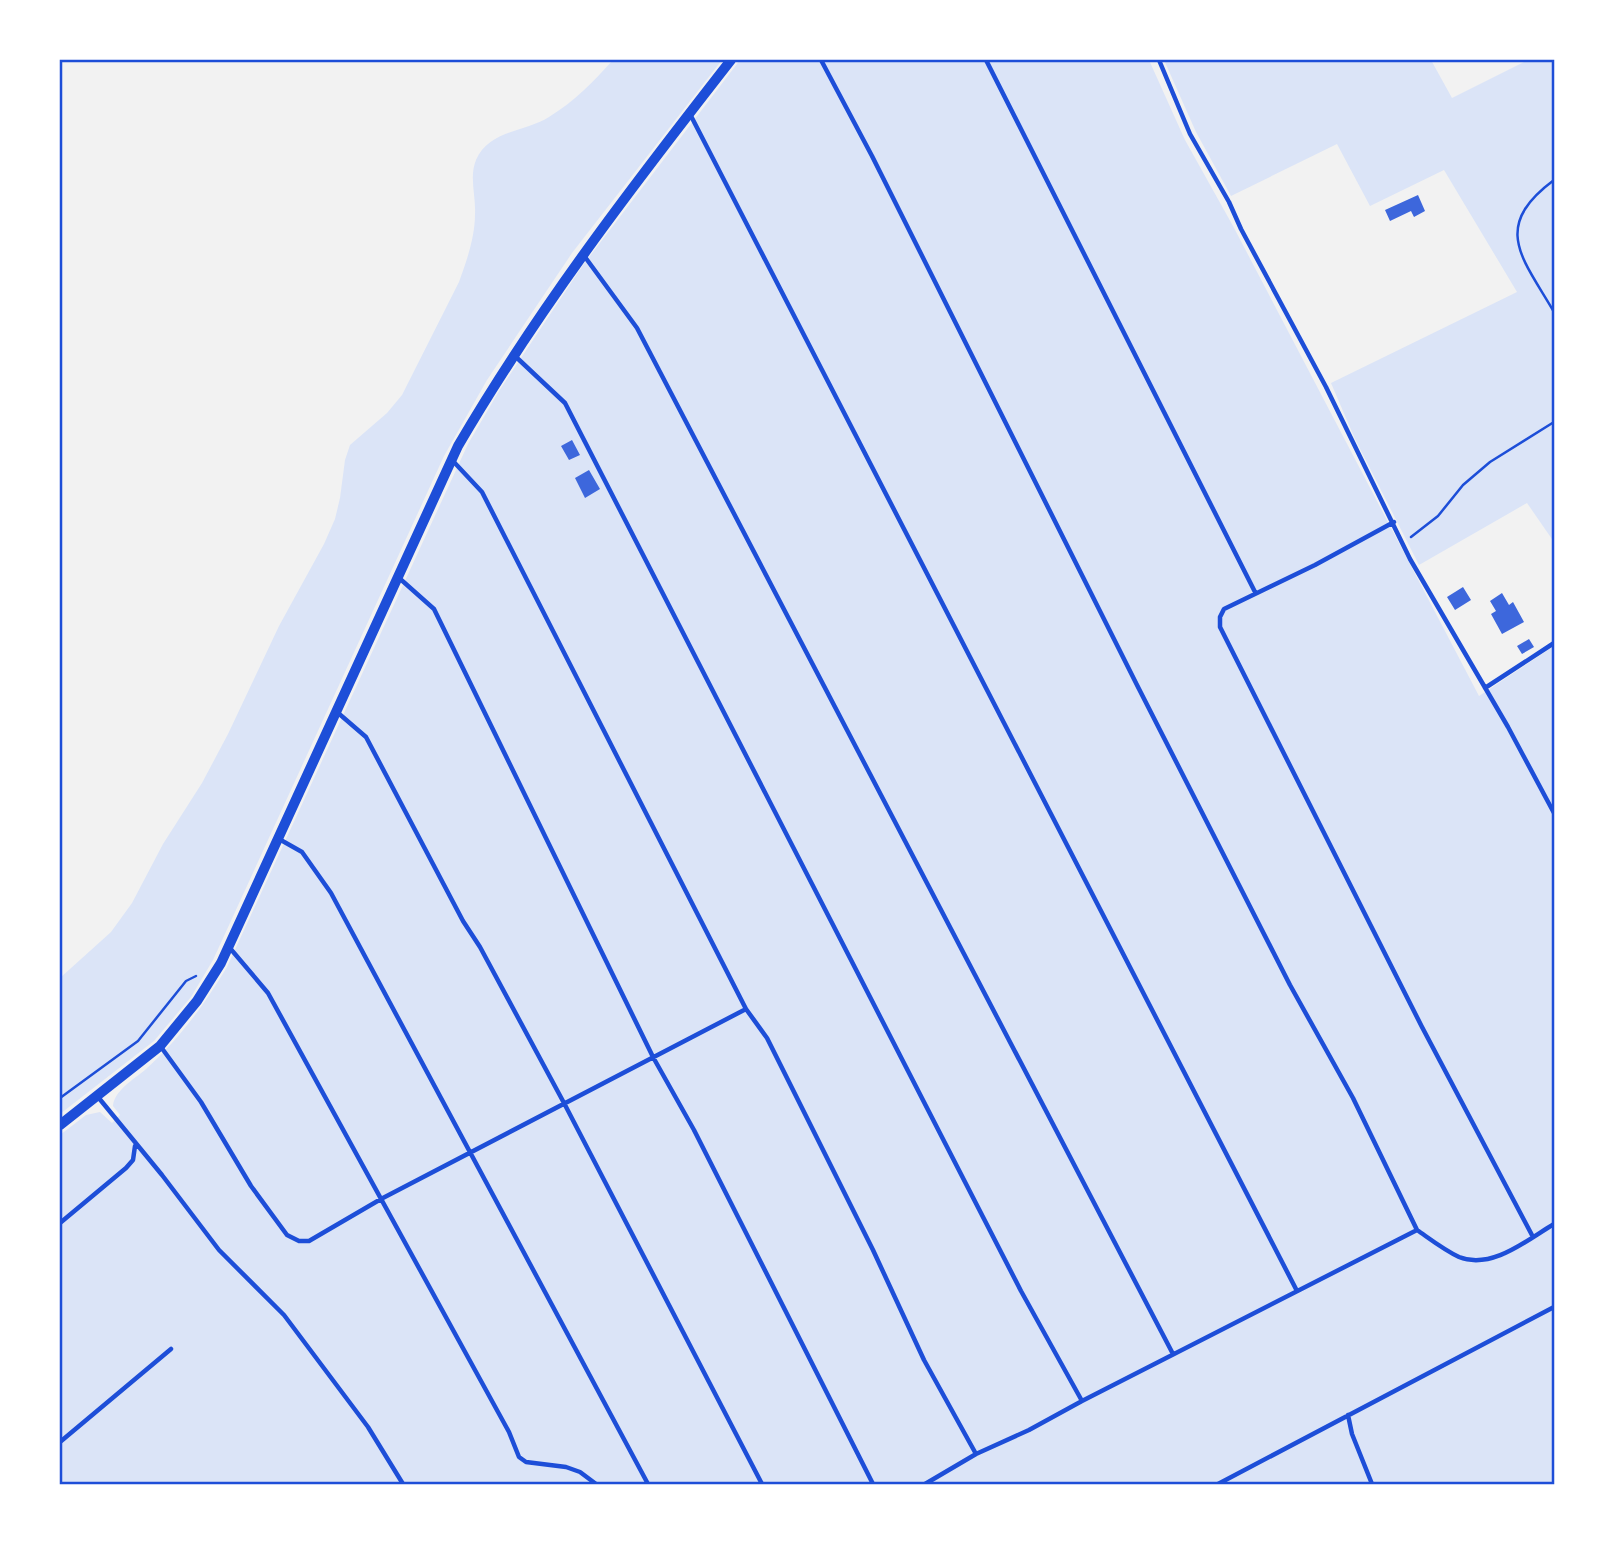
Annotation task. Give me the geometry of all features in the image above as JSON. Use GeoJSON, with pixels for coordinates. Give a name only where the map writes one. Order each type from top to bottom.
{"type":"FeatureCollection","features":[{"type":"Feature","properties":{"kind":"main road"},"geometry":{"type":"LineString","coordinates":[[60,1125],[160,1046],[197,1001],[229,946],[451,459],[513,354],[582,254],[732,60]]}},
{"type":"Feature","properties":{"kind":"lane"},"geometry":{"type":"LineString","coordinates":[[821,60],[872,156],[1150,712],[1290,985],[1353,1098],[1417,1230],[1460,1257],[1482,1261],[1514,1249],[1555,1224]]}},
{"type":"Feature","properties":{"kind":"lane"},"geometry":{"type":"LineString","coordinates":[[986,60],[1255,592]]}},
{"type":"Feature","properties":{"kind":"lane"},"geometry":{"type":"LineString","coordinates":[[1159,60],[1190,134],[1229,202],[1326,387],[1403,543],[1555,813]]}},
{"type":"Feature","properties":{"kind":"lane"},"geometry":{"type":"LineString","coordinates":[[690,113],[1297,1291]]}},
{"type":"Feature","properties":{"kind":"lane"},"geometry":{"type":"LineString","coordinates":[[582,254],[637,328],[1173,1354]]}},
{"type":"Feature","properties":{"kind":"lane"},"geometry":{"type":"LineString","coordinates":[[513,354],[565,403],[1021,1291],[1082,1401]]}},
{"type":"Feature","properties":{"kind":"lane"},"geometry":{"type":"LineString","coordinates":[[451,459],[482,492],[746,1009],[767,1038],[873,1250],[924,1360],[976,1454]]}},
{"type":"Feature","properties":{"kind":"lane"},"geometry":{"type":"LineString","coordinates":[[1394,522],[1315,565],[1224,609],[1220,617],[1220,627],[1422,1027],[1533,1237]]}},
{"type":"Feature","properties":{"kind":"lane"},"geometry":{"type":"LineString","coordinates":[[398,577],[434,608],[653,1057],[700,1143],[873,1485]]}},
{"type":"Feature","properties":{"kind":"lane"},"geometry":{"type":"LineString","coordinates":[[1485,688],[1555,643]]}},
{"type":"Feature","properties":{"kind":"lane"},"geometry":{"type":"LineString","coordinates":[[336,712],[366,737],[564,1103],[762,1485]]}},
{"type":"Feature","properties":{"kind":"lane"},"geometry":{"type":"LineString","coordinates":[[278,838],[302,852],[331,893],[648,1485]]}},
{"type":"Feature","properties":{"kind":"lane"},"geometry":{"type":"LineString","coordinates":[[229,946],[268,993],[509,1432],[519,1457],[526,1462],[566,1467],[580,1472],[596,1485]]}},
{"type":"Feature","properties":{"kind":"lane"},"geometry":{"type":"LineString","coordinates":[[160,1046],[201,1102],[251,1186],[287,1235],[299,1241],[309,1241],[381,1199],[746,1009]]}},
{"type":"Feature","properties":{"kind":"lane"},"geometry":{"type":"LineString","coordinates":[[98,1097],[219,1250],[284,1315],[368,1427],[403,1485]]}},
{"type":"Feature","properties":{"kind":"lane"},"geometry":{"type":"LineString","coordinates":[[60,1223],[126,1168],[133,1160],[135,1144]]}},
{"type":"Feature","properties":{"kind":"lane"},"geometry":{"type":"LineString","coordinates":[[925,1485],[976,1454],[1030,1430],[1417,1230]]}},
{"type":"Feature","properties":{"kind":"lane"},"geometry":{"type":"LineString","coordinates":[[1218,1485],[1555,1307]]}},
{"type":"Feature","properties":{"kind":"lane"},"geometry":{"type":"LineString","coordinates":[[60,1442],[171,1349]]}},
{"type":"Feature","properties":{"kind":"lane"},"geometry":{"type":"LineString","coordinates":[[1348,1415],[1352,1434],[1373,1485]]}},
{"type":"Feature","properties":{"kind":"path"},"geometry":{"type":"LineString","coordinates":[[1555,180],[1527,205],[1519,217],[1516,234],[1525,261],[1555,312]]}},
{"type":"Feature","properties":{"kind":"path"},"geometry":{"type":"LineString","coordinates":[[1403,543],[1438,516],[1463,485],[1490,462],[1555,422]]}},
{"type":"Feature","properties":{"kind":"path"},"geometry":{"type":"LineString","coordinates":[[60,1098],[138,1041],[186,981],[198,975]]}},
{"type":"Feature","properties":{"kind":"shaded area"},"geometry":{"type":"Polygon","coordinates":[[[613,60],[722,60],[572,253],[487,380],[444,456],[213,960],[191,997],[154,1041],[60,1114],[60,978],[111,932],[132,903],[163,844],[202,783],[279,626],[324,544],[335,519],[350,445],[387,413],[402,395],[459,282],[468,257],[475,223],[473,180],[476,160],[482,150],[498,137],[540,122],[558,111],[583,91],[613,60]]]}},
{"type":"Feature","properties":{"kind":"shaded area"},"geometry":{"type":"Polygon","coordinates":[[[740,60],[1149,60],[1185,140],[1233,226],[1479,696],[1554,646],[1554,1484],[60,1484],[60,1135],[86,1115],[100,1112],[112,1123],[120,1115],[113,1106],[117,1095],[169,1046],[218,982],[468,444],[499,391],[583,265],[740,60]]]}},
{"type":"Feature","properties":{"kind":"shaded area"},"geometry":{"type":"Polygon","coordinates":[[[1164,60],[1431,60],[1452,98],[1528,60],[1554,60],[1554,542],[1527,503],[1419,565],[1355,439],[1331,383],[1517,292],[1444,170],[1370,206],[1337,144],[1231,196],[1196,132],[1164,60]]]}},
{"type":"Feature","properties":{"kind":"building"},"geometry":{"type":"Polygon","coordinates":[[[1418,195],[1425,211],[1414,217],[1411,211],[1390,221],[1385,210],[1418,195]]]}},
{"type":"Feature","properties":{"kind":"building"},"geometry":{"type":"Polygon","coordinates":[[[572,440],[580,455],[569,460],[561,446],[572,440]]]}},
{"type":"Feature","properties":{"kind":"building"},"geometry":{"type":"Polygon","coordinates":[[[589,470],[600,489],[585,498],[575,478],[589,470]]]}},
{"type":"Feature","properties":{"kind":"building"},"geometry":{"type":"Polygon","coordinates":[[[1463,587],[1471,600],[1455,610],[1447,597],[1463,587]]]}},
{"type":"Feature","properties":{"kind":"building"},"geometry":{"type":"Polygon","coordinates":[[[1502,593],[1509,605],[1513,602],[1524,622],[1502,634],[1491,614],[1496,611],[1490,601],[1502,593]]]}},
{"type":"Feature","properties":{"kind":"building"},"geometry":{"type":"Polygon","coordinates":[[[1529,639],[1534,647],[1522,654],[1517,646],[1529,639]]]}}]}
